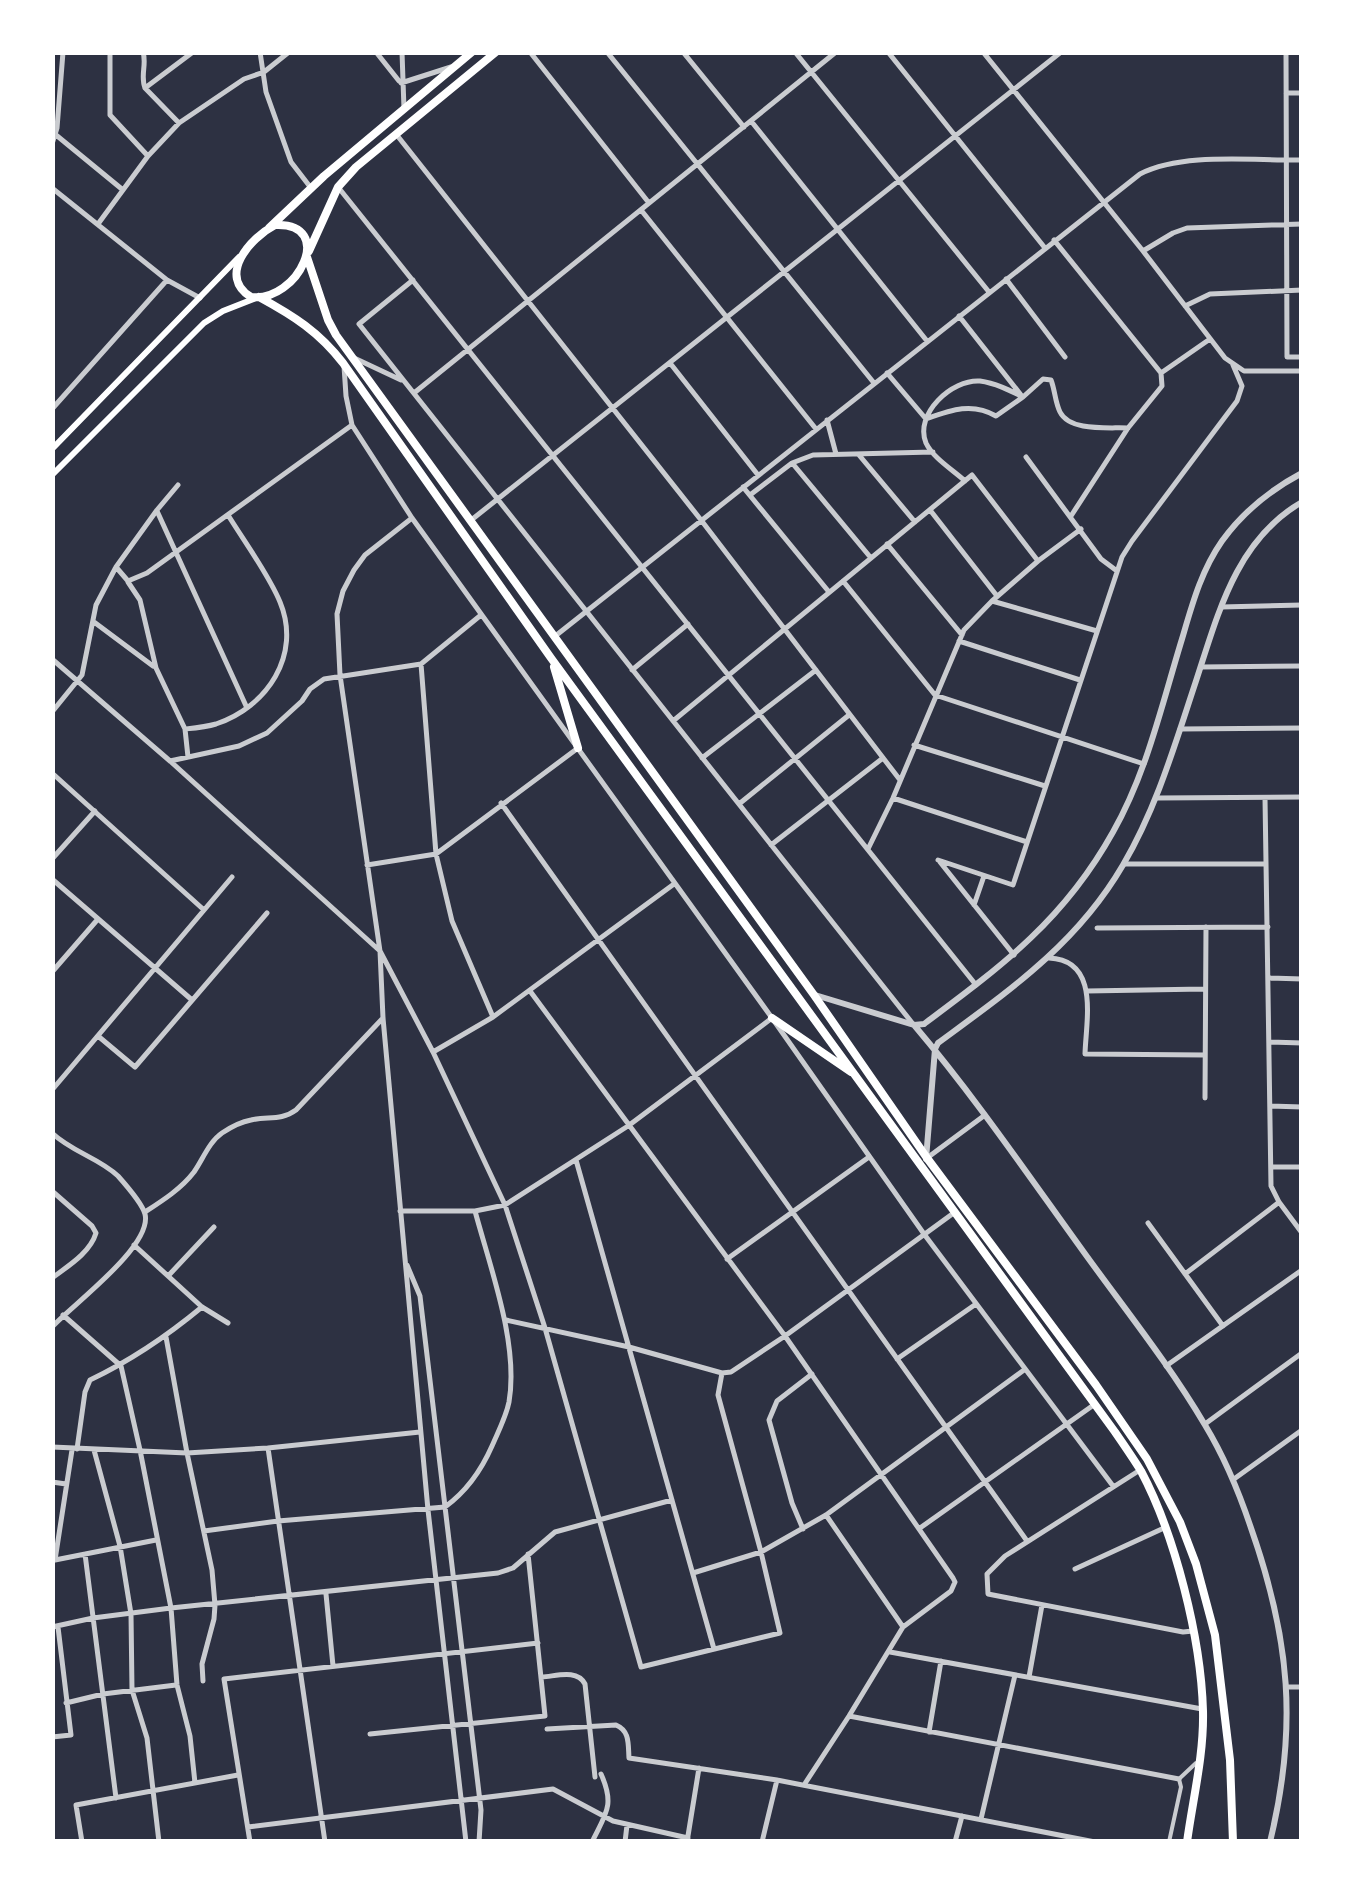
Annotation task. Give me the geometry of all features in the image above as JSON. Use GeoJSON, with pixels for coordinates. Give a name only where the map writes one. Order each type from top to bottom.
{"type":"FeatureCollection","features":[{"type":"Feature","properties":{"kind":"main road"},"geometry":{"type":"LineString","coordinates":[[52,450],[311,188],[472,52]]}},
{"type":"Feature","properties":{"kind":"main road"},"geometry":{"type":"LineString","coordinates":[[52,476],[204,322],[291,282],[301,270],[338,188],[356,167],[496,52]]}},
{"type":"Feature","properties":{"kind":"main road"},"geometry":{"type":"LineString","coordinates":[[269,228],[281,225],[298,231],[306,240],[328,320],[348,360],[551,658],[856,1075],[1147,1459],[1180,1522],[1215,1635],[1230,1760],[1233,1842]]}},
{"type":"Feature","properties":{"kind":"main road"},"geometry":{"type":"LineString","coordinates":[[244,252],[235,277],[242,291],[317,333],[348,360],[470,521],[814,995],[955,1212],[1140,1470],[1177,1562],[1193,1631],[1203,1709],[1200,1761],[1187,1842]]}},
{"type":"Feature","properties":{"kind":"main road"},"geometry":{"type":"LineString","coordinates":[[551,658],[578,748]]}},
{"type":"Feature","properties":{"kind":"main road"},"geometry":{"type":"LineString","coordinates":[[772,1018],[856,1075]]}},
{"type":"Feature","properties":{"kind":"street"},"geometry":{"type":"LineString","coordinates":[[52,144],[56,136],[63,52]]}},
{"type":"Feature","properties":{"kind":"street"},"geometry":{"type":"LineString","coordinates":[[110,52],[110,114],[148,156]]}},
{"type":"Feature","properties":{"kind":"street"},"geometry":{"type":"LineString","coordinates":[[143,52],[144,88],[179,123]]}},
{"type":"Feature","properties":{"kind":"street"},"geometry":{"type":"LineString","coordinates":[[144,88],[193,52]]}},
{"type":"Feature","properties":{"kind":"street"},"geometry":{"type":"LineString","coordinates":[[260,52],[266,92],[291,162],[311,188]]}},
{"type":"Feature","properties":{"kind":"street"},"geometry":{"type":"LineString","coordinates":[[98,224],[148,156],[179,123],[244,78],[264,72],[289,52]]}},
{"type":"Feature","properties":{"kind":"street"},"geometry":{"type":"LineString","coordinates":[[376,52],[401,83]]}},
{"type":"Feature","properties":{"kind":"street"},"geometry":{"type":"LineString","coordinates":[[402,52],[404,109]]}},
{"type":"Feature","properties":{"kind":"street"},"geometry":{"type":"LineString","coordinates":[[530,52],[649,203]]}},
{"type":"Feature","properties":{"kind":"street"},"geometry":{"type":"LineString","coordinates":[[607,52],[874,384]]}},
{"type":"Feature","properties":{"kind":"street"},"geometry":{"type":"LineString","coordinates":[[684,52],[744,127]]}},
{"type":"Feature","properties":{"kind":"street"},"geometry":{"type":"LineString","coordinates":[[795,52],[989,292]]}},
{"type":"Feature","properties":{"kind":"street"},"geometry":{"type":"LineString","coordinates":[[414,393],[836,52]]}},
{"type":"Feature","properties":{"kind":"street"},"geometry":{"type":"LineString","coordinates":[[888,52],[1044,248]]}},
{"type":"Feature","properties":{"kind":"street"},"geometry":{"type":"LineString","coordinates":[[983,52],[1225,358],[1244,371],[1302,371]]}},
{"type":"Feature","properties":{"kind":"street"},"geometry":{"type":"LineString","coordinates":[[470,521],[1062,52]]}},
{"type":"Feature","properties":{"kind":"street"},"geometry":{"type":"LineString","coordinates":[[1286,52],[1287,358],[1302,357]]}},
{"type":"Feature","properties":{"kind":"street"},"geometry":{"type":"LineString","coordinates":[[401,83],[455,66]]}},
{"type":"Feature","properties":{"kind":"street"},"geometry":{"type":"LineString","coordinates":[[52,70],[61,72]]}},
{"type":"Feature","properties":{"kind":"street"},"geometry":{"type":"LineString","coordinates":[[1286,94],[1302,93]]}},
{"type":"Feature","properties":{"kind":"street"},"geometry":{"type":"LineString","coordinates":[[751,121],[927,341]]}},
{"type":"Feature","properties":{"kind":"street"},"geometry":{"type":"LineString","coordinates":[[396,134],[701,520],[900,780]]}},
{"type":"Feature","properties":{"kind":"street"},"geometry":{"type":"LineString","coordinates":[[56,136],[123,190]]}},
{"type":"Feature","properties":{"kind":"street"},"geometry":{"type":"LineString","coordinates":[[554,637],[1140,174],[1158,164],[1179,160],[1302,160]]}},
{"type":"Feature","properties":{"kind":"street"},"geometry":{"type":"LineString","coordinates":[[52,188],[166,280],[200,298]]}},
{"type":"Feature","properties":{"kind":"street"},"geometry":{"type":"LineString","coordinates":[[338,188],[976,985]]}},
{"type":"Feature","properties":{"kind":"street"},"geometry":{"type":"LineString","coordinates":[[641,210],[816,429]]}},
{"type":"Feature","properties":{"kind":"street"},"geometry":{"type":"LineString","coordinates":[[1143,251],[1187,228],[1302,224]]}},
{"type":"Feature","properties":{"kind":"street"},"geometry":{"type":"LineString","coordinates":[[1054,240],[1161,373],[1162,386],[1128,428],[1071,516]]}},
{"type":"Feature","properties":{"kind":"street"},"geometry":{"type":"LineString","coordinates":[[1006,278],[1064,356]]}},
{"type":"Feature","properties":{"kind":"street"},"geometry":{"type":"LineString","coordinates":[[52,408],[166,280]]}},
{"type":"Feature","properties":{"kind":"street"},"geometry":{"type":"LineString","coordinates":[[413,280],[359,324],[985,1115],[1205,1424],[1234,1478],[1276,1610],[1287,1687],[1285,1766],[1270,1842]]}},
{"type":"Feature","properties":{"kind":"street"},"geometry":{"type":"LineString","coordinates":[[1185,306],[1210,294],[1302,290]]}},
{"type":"Feature","properties":{"kind":"street"},"geometry":{"type":"LineString","coordinates":[[958,316],[1023,397]]}},
{"type":"Feature","properties":{"kind":"street"},"geometry":{"type":"LineString","coordinates":[[1161,373],[1210,339]]}},
{"type":"Feature","properties":{"kind":"street"},"geometry":{"type":"LineString","coordinates":[[404,381],[348,360],[346,396],[352,425],[412,518],[869,1158],[1113,1486]]}},
{"type":"Feature","properties":{"kind":"street"},"geometry":{"type":"LineString","coordinates":[[670,363],[758,475]]}},
{"type":"Feature","properties":{"kind":"street"},"geometry":{"type":"LineString","coordinates":[[1014,955],[938,860],[1013,886],[1117,570],[1132,541],[1237,401],[1242,386],[1233,365]]}},
{"type":"Feature","properties":{"kind":"street"},"geometry":{"type":"LineString","coordinates":[[887,372],[926,419]]}},
{"type":"Feature","properties":{"kind":"street"},"geometry":{"type":"LineString","coordinates":[[926,419],[964,407],[984,409],[996,416],[1047,378],[1051,380],[1060,412],[1070,422],[1128,428]]}},
{"type":"Feature","properties":{"kind":"street"},"geometry":{"type":"LineString","coordinates":[[1023,397],[981,381],[958,385],[929,412],[925,440],[933,452],[968,478],[1038,561]]}},
{"type":"Feature","properties":{"kind":"street"},"geometry":{"type":"LineString","coordinates":[[827,420],[836,454]]}},
{"type":"Feature","properties":{"kind":"street"},"geometry":{"type":"LineString","coordinates":[[128,581],[147,572],[352,425]]}},
{"type":"Feature","properties":{"kind":"street"},"geometry":{"type":"LineString","coordinates":[[750,495],[792,463],[813,455],[933,452]]}},
{"type":"Feature","properties":{"kind":"street"},"geometry":{"type":"LineString","coordinates":[[857,454],[915,522]]}},
{"type":"Feature","properties":{"kind":"street"},"geometry":{"type":"LineString","coordinates":[[1026,457],[1102,559],[1117,570]]}},
{"type":"Feature","properties":{"kind":"street"},"geometry":{"type":"LineString","coordinates":[[792,463],[871,558]]}},
{"type":"Feature","properties":{"kind":"street"},"geometry":{"type":"LineString","coordinates":[[814,995],[914,1025],[924,1024],[1040,932],[1066,902],[1115,829],[1144,764],[1207,566],[1220,544],[1261,498],[1302,473]]}},
{"type":"Feature","properties":{"kind":"street"},"geometry":{"type":"LineString","coordinates":[[673,721],[968,478]]}},
{"type":"Feature","properties":{"kind":"street"},"geometry":{"type":"LineString","coordinates":[[52,712],[79,681],[96,605],[116,568],[178,484]]}},
{"type":"Feature","properties":{"kind":"street"},"geometry":{"type":"LineString","coordinates":[[743,487],[829,592]]}},
{"type":"Feature","properties":{"kind":"street"},"geometry":{"type":"LineString","coordinates":[[924,1161],[938,1042],[1049,958],[1086,918],[1124,864],[1157,798],[1220,607],[1241,564],[1272,524],[1302,502]]}},
{"type":"Feature","properties":{"kind":"street"},"geometry":{"type":"LineString","coordinates":[[157,510],[247,708]]}},
{"type":"Feature","properties":{"kind":"street"},"geometry":{"type":"LineString","coordinates":[[930,510],[994,599],[1098,630]]}},
{"type":"Feature","properties":{"kind":"street"},"geometry":{"type":"LineString","coordinates":[[185,729],[216,724],[259,700],[284,662],[288,645],[280,601],[228,514]]}},
{"type":"Feature","properties":{"kind":"street"},"geometry":{"type":"LineString","coordinates":[[412,518],[366,555],[354,570],[336,614],[340,675],[380,951],[420,1432],[466,1842]]}},
{"type":"Feature","properties":{"kind":"street"},"geometry":{"type":"LineString","coordinates":[[868,849],[970,622],[1038,561],[1081,529]]}},
{"type":"Feature","properties":{"kind":"street"},"geometry":{"type":"LineString","coordinates":[[888,544],[961,638],[1081,680]]}},
{"type":"Feature","properties":{"kind":"street"},"geometry":{"type":"LineString","coordinates":[[116,568],[140,600],[156,668],[185,729],[188,757]]}},
{"type":"Feature","properties":{"kind":"street"},"geometry":{"type":"LineString","coordinates":[[843,581],[935,695],[1144,764]]}},
{"type":"Feature","properties":{"kind":"street"},"geometry":{"type":"LineString","coordinates":[[1220,607],[1302,605]]}},
{"type":"Feature","properties":{"kind":"street"},"geometry":{"type":"LineString","coordinates":[[170,761],[239,746],[267,733],[302,701],[310,688],[324,679],[421,664],[482,615]]}},
{"type":"Feature","properties":{"kind":"street"},"geometry":{"type":"LineString","coordinates":[[93,622],[156,668]]}},
{"type":"Feature","properties":{"kind":"street"},"geometry":{"type":"LineString","coordinates":[[632,670],[688,624]]}},
{"type":"Feature","properties":{"kind":"street"},"geometry":{"type":"LineString","coordinates":[[52,659],[380,951],[505,1205],[545,1328],[642,1667],[780,1633],[718,1394],[722,1372]]}},
{"type":"Feature","properties":{"kind":"street"},"geometry":{"type":"LineString","coordinates":[[421,664],[436,854],[452,921],[492,1017]]}},
{"type":"Feature","properties":{"kind":"street"},"geometry":{"type":"LineString","coordinates":[[1201,667],[1302,666]]}},
{"type":"Feature","properties":{"kind":"street"},"geometry":{"type":"LineString","coordinates":[[702,758],[816,670]]}},
{"type":"Feature","properties":{"kind":"street"},"geometry":{"type":"LineString","coordinates":[[738,804],[850,714]]}},
{"type":"Feature","properties":{"kind":"street"},"geometry":{"type":"LineString","coordinates":[[1180,729],[1302,728]]}},
{"type":"Feature","properties":{"kind":"street"},"geometry":{"type":"LineString","coordinates":[[914,745],[1046,786]]}},
{"type":"Feature","properties":{"kind":"street"},"geometry":{"type":"LineString","coordinates":[[366,865],[436,854],[578,748]]}},
{"type":"Feature","properties":{"kind":"street"},"geometry":{"type":"LineString","coordinates":[[771,845],[883,758]]}},
{"type":"Feature","properties":{"kind":"street"},"geometry":{"type":"LineString","coordinates":[[52,773],[204,910]]}},
{"type":"Feature","properties":{"kind":"street"},"geometry":{"type":"LineString","coordinates":[[893,798],[1028,842]]}},
{"type":"Feature","properties":{"kind":"street"},"geometry":{"type":"LineString","coordinates":[[1157,798],[1302,798]]}},
{"type":"Feature","properties":{"kind":"street"},"geometry":{"type":"LineString","coordinates":[[1265,798],[1273,1194],[1302,1232]]}},
{"type":"Feature","properties":{"kind":"street"},"geometry":{"type":"LineString","coordinates":[[501,804],[1027,1542]]}},
{"type":"Feature","properties":{"kind":"street"},"geometry":{"type":"LineString","coordinates":[[52,859],[95,811]]}},
{"type":"Feature","properties":{"kind":"street"},"geometry":{"type":"LineString","coordinates":[[1124,864],[1268,864]]}},
{"type":"Feature","properties":{"kind":"street"},"geometry":{"type":"LineString","coordinates":[[52,1090],[232,876]]}},
{"type":"Feature","properties":{"kind":"street"},"geometry":{"type":"LineString","coordinates":[[974,905],[984,876]]}},
{"type":"Feature","properties":{"kind":"street"},"geometry":{"type":"LineString","coordinates":[[52,880],[192,1000]]}},
{"type":"Feature","properties":{"kind":"street"},"geometry":{"type":"LineString","coordinates":[[433,1052],[530,991],[674,884]]}},
{"type":"Feature","properties":{"kind":"street"},"geometry":{"type":"LineString","coordinates":[[98,1036],[135,1067],[266,913]]}},
{"type":"Feature","properties":{"kind":"street"},"geometry":{"type":"LineString","coordinates":[[52,972],[98,919]]}},
{"type":"Feature","properties":{"kind":"street"},"geometry":{"type":"LineString","coordinates":[[1098,928],[1268,926]]}},
{"type":"Feature","properties":{"kind":"street"},"geometry":{"type":"LineString","coordinates":[[1205,1098],[1206,927]]}},
{"type":"Feature","properties":{"kind":"street"},"geometry":{"type":"LineString","coordinates":[[1049,958],[1059,958],[1073,966],[1088,991],[1085,1054],[1205,1055]]}},
{"type":"Feature","properties":{"kind":"street"},"geometry":{"type":"LineString","coordinates":[[1269,978],[1302,979]]}},
{"type":"Feature","properties":{"kind":"street"},"geometry":{"type":"LineString","coordinates":[[1088,991],[1206,990]]}},
{"type":"Feature","properties":{"kind":"street"},"geometry":{"type":"LineString","coordinates":[[530,991],[785,1336],[951,1572],[951,1591],[903,1627],[804,1785]]}},
{"type":"Feature","properties":{"kind":"street"},"geometry":{"type":"LineString","coordinates":[[145,1212],[192,1174],[216,1137],[242,1122],[287,1117],[296,1110],[383,1018]]}},
{"type":"Feature","properties":{"kind":"street"},"geometry":{"type":"LineString","coordinates":[[400,1211],[475,1211],[505,1205],[628,1126],[772,1018]]}},
{"type":"Feature","properties":{"kind":"street"},"geometry":{"type":"LineString","coordinates":[[1270,1042],[1302,1043]]}},
{"type":"Feature","properties":{"kind":"street"},"geometry":{"type":"LineString","coordinates":[[1270,1106],[1302,1107]]}},
{"type":"Feature","properties":{"kind":"street"},"geometry":{"type":"LineString","coordinates":[[924,1161],[985,1115]]}},
{"type":"Feature","properties":{"kind":"street"},"geometry":{"type":"LineString","coordinates":[[52,1133],[118,1177],[145,1212],[142,1235],[134,1245],[106,1279],[52,1326]]}},
{"type":"Feature","properties":{"kind":"street"},"geometry":{"type":"LineString","coordinates":[[728,1259],[869,1158]]}},
{"type":"Feature","properties":{"kind":"street"},"geometry":{"type":"LineString","coordinates":[[576,1160],[714,1649]]}},
{"type":"Feature","properties":{"kind":"street"},"geometry":{"type":"LineString","coordinates":[[1271,1167],[1302,1167]]}},
{"type":"Feature","properties":{"kind":"street"},"geometry":{"type":"LineString","coordinates":[[52,1191],[96,1234],[94,1242],[52,1278]]}},
{"type":"Feature","properties":{"kind":"street"},"geometry":{"type":"LineString","coordinates":[[1185,1274],[1278,1202]]}},
{"type":"Feature","properties":{"kind":"street"},"geometry":{"type":"LineString","coordinates":[[204,1531],[445,1507],[479,1474],[509,1400],[510,1370],[504,1320],[475,1211]]}},
{"type":"Feature","properties":{"kind":"street"},"geometry":{"type":"LineString","coordinates":[[504,1320],[722,1372],[739,1369],[955,1212]]}},
{"type":"Feature","properties":{"kind":"street"},"geometry":{"type":"LineString","coordinates":[[1148,1223],[1222,1326]]}},
{"type":"Feature","properties":{"kind":"street"},"geometry":{"type":"LineString","coordinates":[[169,1275],[214,1227]]}},
{"type":"Feature","properties":{"kind":"street"},"geometry":{"type":"LineString","coordinates":[[402,1243],[408,1270],[420,1296],[480,1798],[479,1842]]}},
{"type":"Feature","properties":{"kind":"street"},"geometry":{"type":"LineString","coordinates":[[134,1245],[202,1307],[228,1323]]}},
{"type":"Feature","properties":{"kind":"street"},"geometry":{"type":"LineString","coordinates":[[1166,1366],[1302,1270]]}},
{"type":"Feature","properties":{"kind":"street"},"geometry":{"type":"LineString","coordinates":[[897,1358],[976,1304]]}},
{"type":"Feature","properties":{"kind":"street"},"geometry":{"type":"LineString","coordinates":[[156,1540],[54,1560],[66,1484],[90,1380],[166,1337],[202,1307]]}},
{"type":"Feature","properties":{"kind":"street"},"geometry":{"type":"LineString","coordinates":[[63,1315],[120,1366],[171,1608],[178,1685],[190,1736],[195,1783]]}},
{"type":"Feature","properties":{"kind":"street"},"geometry":{"type":"LineString","coordinates":[[166,1337],[216,1604],[204,1651],[202,1682]]}},
{"type":"Feature","properties":{"kind":"street"},"geometry":{"type":"LineString","coordinates":[[1205,1424],[1302,1354]]}},
{"type":"Feature","properties":{"kind":"street"},"geometry":{"type":"LineString","coordinates":[[693,1573],[761,1552],[804,1529],[1025,1369]]}},
{"type":"Feature","properties":{"kind":"street"},"geometry":{"type":"LineString","coordinates":[[804,1529],[792,1503],[769,1420],[777,1401],[812,1374]]}},
{"type":"Feature","properties":{"kind":"street"},"geometry":{"type":"LineString","coordinates":[[920,1528],[1095,1404]]}},
{"type":"Feature","properties":{"kind":"street"},"geometry":{"type":"LineString","coordinates":[[1234,1478],[1302,1430]]}},
{"type":"Feature","properties":{"kind":"street"},"geometry":{"type":"LineString","coordinates":[[52,1447],[187,1453],[420,1432]]}},
{"type":"Feature","properties":{"kind":"street"},"geometry":{"type":"LineString","coordinates":[[268,1448],[324,1842]]}},
{"type":"Feature","properties":{"kind":"street"},"geometry":{"type":"LineString","coordinates":[[94,1450],[120,1546],[131,1614],[133,1690],[147,1738],[159,1842]]}},
{"type":"Feature","properties":{"kind":"street"},"geometry":{"type":"LineString","coordinates":[[1140,1470],[992,1567],[987,1574],[988,1594],[1193,1631]]}},
{"type":"Feature","properties":{"kind":"street"},"geometry":{"type":"LineString","coordinates":[[52,1482],[66,1484]]}},
{"type":"Feature","properties":{"kind":"street"},"geometry":{"type":"LineString","coordinates":[[52,1737],[71,1735],[55,1628],[93,1618],[171,1608],[498,1573],[513,1568],[556,1532],[672,1500]]}},
{"type":"Feature","properties":{"kind":"street"},"geometry":{"type":"LineString","coordinates":[[52,1514],[62,1516]]}},
{"type":"Feature","properties":{"kind":"street"},"geometry":{"type":"LineString","coordinates":[[826,1515],[903,1627]]}},
{"type":"Feature","properties":{"kind":"street"},"geometry":{"type":"LineString","coordinates":[[1076,1569],[1164,1528]]}},
{"type":"Feature","properties":{"kind":"street"},"geometry":{"type":"LineString","coordinates":[[85,1554],[116,1798]]}},
{"type":"Feature","properties":{"kind":"street"},"geometry":{"type":"LineString","coordinates":[[370,1734],[546,1716],[528,1554]]}},
{"type":"Feature","properties":{"kind":"street"},"geometry":{"type":"LineString","coordinates":[[326,1592],[333,1666]]}},
{"type":"Feature","properties":{"kind":"street"},"geometry":{"type":"LineString","coordinates":[[1028,1678],[1042,1604]]}},
{"type":"Feature","properties":{"kind":"street"},"geometry":{"type":"LineString","coordinates":[[239,1842],[250,1840],[224,1679],[538,1643]]}},
{"type":"Feature","properties":{"kind":"street"},"geometry":{"type":"LineString","coordinates":[[890,1652],[1203,1709]]}},
{"type":"Feature","properties":{"kind":"street"},"geometry":{"type":"LineString","coordinates":[[929,1732],[941,1661]]}},
{"type":"Feature","properties":{"kind":"street"},"geometry":{"type":"LineString","coordinates":[[542,1678],[576,1674],[585,1684],[598,1775],[610,1796],[592,1842]]}},
{"type":"Feature","properties":{"kind":"street"},"geometry":{"type":"LineString","coordinates":[[980,1820],[1014,1675]]}},
{"type":"Feature","properties":{"kind":"street"},"geometry":{"type":"LineString","coordinates":[[52,1684],[64,1682]]}},
{"type":"Feature","properties":{"kind":"street"},"geometry":{"type":"LineString","coordinates":[[66,1703],[103,1694],[178,1685]]}},
{"type":"Feature","properties":{"kind":"street"},"geometry":{"type":"LineString","coordinates":[[1287,1687],[1302,1687]]}},
{"type":"Feature","properties":{"kind":"street"},"geometry":{"type":"LineString","coordinates":[[849,1716],[1179,1779]]}},
{"type":"Feature","properties":{"kind":"street"},"geometry":{"type":"LineString","coordinates":[[547,1729],[616,1725],[627,1735],[629,1758],[778,1780],[1094,1842]]}},
{"type":"Feature","properties":{"kind":"street"},"geometry":{"type":"LineString","coordinates":[[1179,1779],[1200,1761]]}},
{"type":"Feature","properties":{"kind":"street"},"geometry":{"type":"LineString","coordinates":[[248,1827],[553,1788],[604,1818],[687,1840],[699,1768]]}},
{"type":"Feature","properties":{"kind":"street"},"geometry":{"type":"LineString","coordinates":[[82,1842],[76,1805],[239,1774]]}},
{"type":"Feature","properties":{"kind":"street"},"geometry":{"type":"LineString","coordinates":[[1169,1842],[1181,1787],[1179,1779]]}},
{"type":"Feature","properties":{"kind":"street"},"geometry":{"type":"LineString","coordinates":[[762,1842],[778,1780]]}},
{"type":"Feature","properties":{"kind":"street"},"geometry":{"type":"LineString","coordinates":[[955,1842],[962,1816]]}},
{"type":"Feature","properties":{"kind":"street"},"geometry":{"type":"LineString","coordinates":[[625,1842],[628,1825]]}}]}
